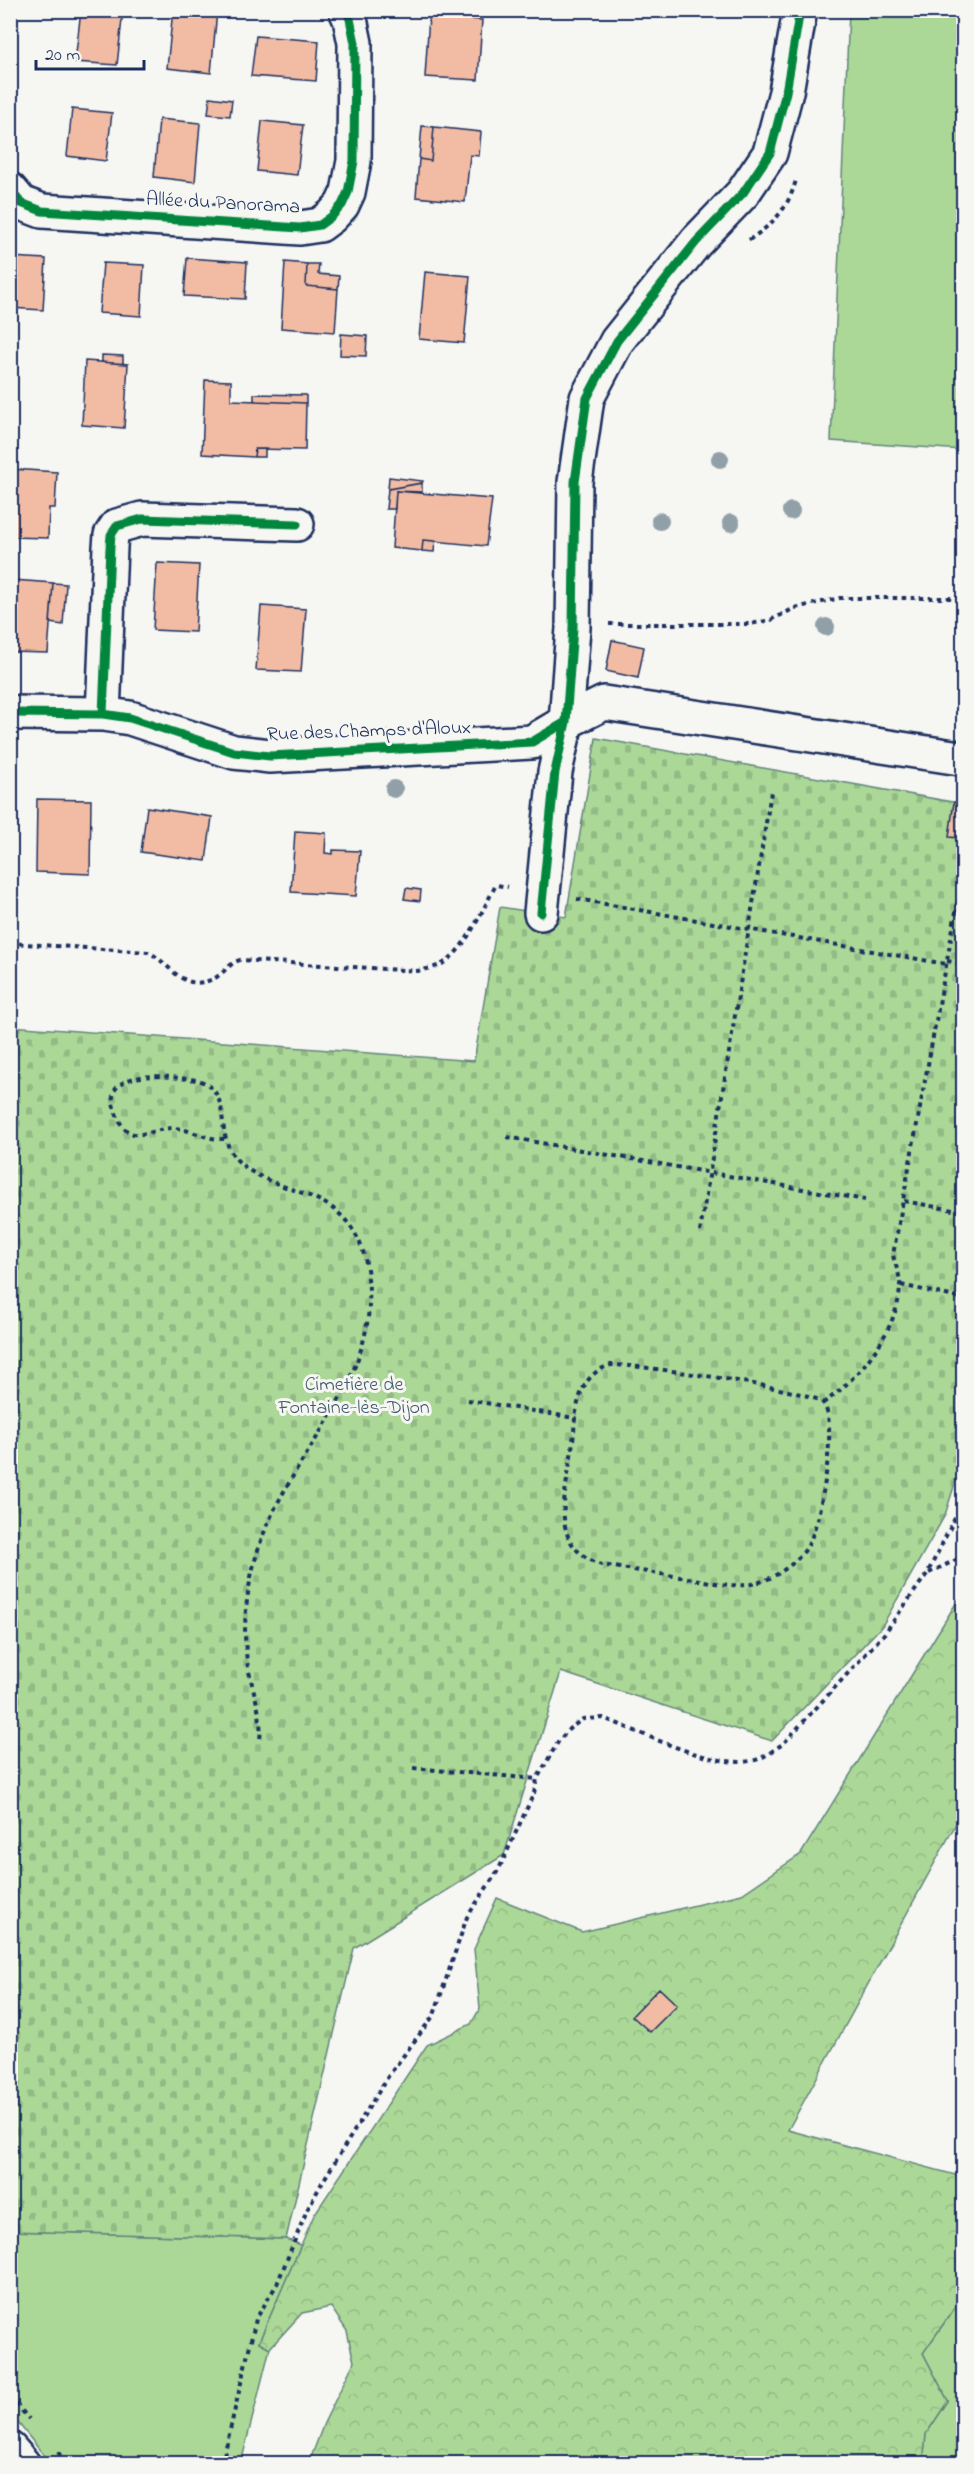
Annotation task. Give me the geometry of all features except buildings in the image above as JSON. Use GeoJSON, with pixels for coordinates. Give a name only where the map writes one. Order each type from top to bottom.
{"type":"FeatureCollection","features":[{"type":"Feature","properties":{"kind":"street","name":"Allée du Panorama"},"geometry":{"type":"LineString","coordinates":[[10,190],[21,203],[42,211],[300,228],[320,225],[342,206],[348,192],[354,161],[355,43],[346,10]]}},
{"type":"Feature","properties":{"kind":"street"},"geometry":{"type":"LineString","coordinates":[[542,902],[555,772],[566,722],[573,628],[575,482],[587,398],[623,333],[696,242],[743,193],[770,153],[786,92],[800,10]]}},
{"type":"Feature","properties":{"kind":"street"},"geometry":{"type":"LineString","coordinates":[[103,714],[110,547],[111,535],[117,526],[142,519],[297,524]]}},
{"type":"Feature","properties":{"kind":"street","name":"Rue des Champs d'Aloux"},"geometry":{"type":"LineString","coordinates":[[10,713],[103,714],[130,718],[234,752],[270,756],[532,742],[604,703],[960,758]]}},
{"type":"Feature","properties":{"kind":"street"},"geometry":{"type":"LineString","coordinates":[[10,2449],[23,2463]]}},
{"type":"Feature","properties":{"kind":"path"},"geometry":{"type":"LineString","coordinates":[[744,244],[770,226],[790,200],[797,178]]}},
{"type":"Feature","properties":{"kind":"path"},"geometry":{"type":"LineString","coordinates":[[598,624],[750,624],[771,620],[795,608],[840,598],[963,598]]}},
{"type":"Feature","properties":{"kind":"path"},"geometry":{"type":"LineString","coordinates":[[700,1232],[771,792]]}},
{"type":"Feature","properties":{"kind":"path"},"geometry":{"type":"LineString","coordinates":[[823,1403],[848,1383],[878,1347],[893,1315],[901,1285],[894,1255],[961,890],[963,868]]}},
{"type":"Feature","properties":{"kind":"path"},"geometry":{"type":"LineString","coordinates":[[10,944],[148,952],[159,957],[180,978],[197,982],[210,981],[219,976],[233,962],[240,960],[417,970],[440,965],[451,958],[462,944],[496,885],[542,902],[749,929],[963,964]]}},
{"type":"Feature","properties":{"kind":"path"},"geometry":{"type":"LineString","coordinates":[[224,1139],[214,1140],[188,1131],[170,1128],[142,1134],[130,1133],[122,1124],[114,1108],[112,1100],[115,1091],[120,1084],[129,1079],[150,1075],[204,1082],[219,1100],[224,1139],[232,1154],[247,1168],[312,1196],[338,1211],[349,1224],[364,1254],[370,1291],[366,1332],[352,1372],[328,1419],[277,1504],[258,1548],[248,1589],[245,1628],[247,1660],[261,1722],[260,1740]]}},
{"type":"Feature","properties":{"kind":"path"},"geometry":{"type":"LineString","coordinates":[[507,1137],[865,1200]]}},
{"type":"Feature","properties":{"kind":"path"},"geometry":{"type":"LineString","coordinates":[[904,1201],[963,1212]]}},
{"type":"Feature","properties":{"kind":"path"},"geometry":{"type":"LineString","coordinates":[[901,1285],[963,1299]]}},
{"type":"Feature","properties":{"kind":"path"},"geometry":{"type":"LineString","coordinates":[[621,1364],[810,1395],[823,1403],[829,1414],[830,1446],[814,1532],[807,1548],[793,1563],[766,1580],[745,1585],[593,1562],[578,1551],[568,1536],[563,1514],[575,1418],[579,1398],[587,1380],[601,1368],[621,1364]]}},
{"type":"Feature","properties":{"kind":"path"},"geometry":{"type":"LineString","coordinates":[[468,1400],[575,1418]]}},
{"type":"Feature","properties":{"kind":"path"},"geometry":{"type":"LineString","coordinates":[[222,2463],[256,2319],[277,2284],[307,2210],[323,2181],[389,2075],[434,2015],[467,1917],[499,1869],[534,1793],[537,1779],[558,1742],[569,1729],[584,1719],[603,1718],[698,1754],[730,1762],[752,1761],[770,1753],[783,1744],[884,1634],[927,1574],[963,1500]]}},
{"type":"Feature","properties":{"kind":"path"},"geometry":{"type":"LineString","coordinates":[[927,1574],[963,1556]]}},
{"type":"Feature","properties":{"kind":"path"},"geometry":{"type":"LineString","coordinates":[[413,1768],[537,1779]]}},
{"type":"Feature","properties":{"kind":"green space"},"geometry":{"type":"Polygon","coordinates":[[[849,11],[963,11],[963,450],[831,441],[849,11]]]}},
{"type":"Feature","properties":{"kind":"green space","name":"Cimetière de Fontaine-lès-Dijon"},"geometry":{"type":"Polygon","coordinates":[[[596,738],[963,804],[963,1458],[945,1515],[882,1626],[772,1741],[561,1672],[504,1855],[354,1948],[286,2239],[11,2231],[11,1026],[474,1061],[500,907],[566,917],[596,738]]]}},
{"type":"Feature","properties":{"kind":"green space"},"geometry":{"type":"Polygon","coordinates":[[[963,1592],[963,1811],[788,2130],[963,2177],[963,2296],[923,2353],[948,2401],[926,2434],[923,2463],[309,2463],[324,2423],[354,2362],[347,2331],[331,2307],[302,2313],[270,2348],[259,2342],[314,2215],[427,2045],[471,2024],[480,2008],[474,1949],[497,1898],[582,1932],[742,1894],[801,1854],[963,1592]]]}},
{"type":"Feature","properties":{"kind":"green space"},"geometry":{"type":"Polygon","coordinates":[[[11,2231],[286,2239],[301,2245],[259,2342],[270,2348],[241,2463],[50,2463],[11,2414],[11,2231]]]}},
{"type":"Feature","properties":{"kind":"green space"},"geometry":{"type":"Polygon","coordinates":[[[963,2296],[963,2463],[923,2463],[926,2434],[948,2401],[923,2353],[963,2296]]]}},
{"type":"Feature","properties":{"kind":"cycle path"},"geometry":{"type":"LineString","coordinates":[[10,190],[21,203],[42,211],[300,228],[320,225],[342,205],[348,192],[354,161],[355,43],[346,10]]}},
{"type":"Feature","properties":{"kind":"cycle path"},"geometry":{"type":"LineString","coordinates":[[541,913],[555,772],[566,722],[573,628],[575,482],[587,398],[617,341],[696,242],[743,193],[770,153],[786,92],[800,10]]}},
{"type":"Feature","properties":{"kind":"cycle path"},"geometry":{"type":"LineString","coordinates":[[103,714],[110,547],[111,535],[117,526],[142,519],[297,524]]}},
{"type":"Feature","properties":{"kind":"cycle path"},"geometry":{"type":"LineString","coordinates":[[10,713],[103,714],[130,718],[234,752],[270,756],[532,742],[566,722]]}}]}
